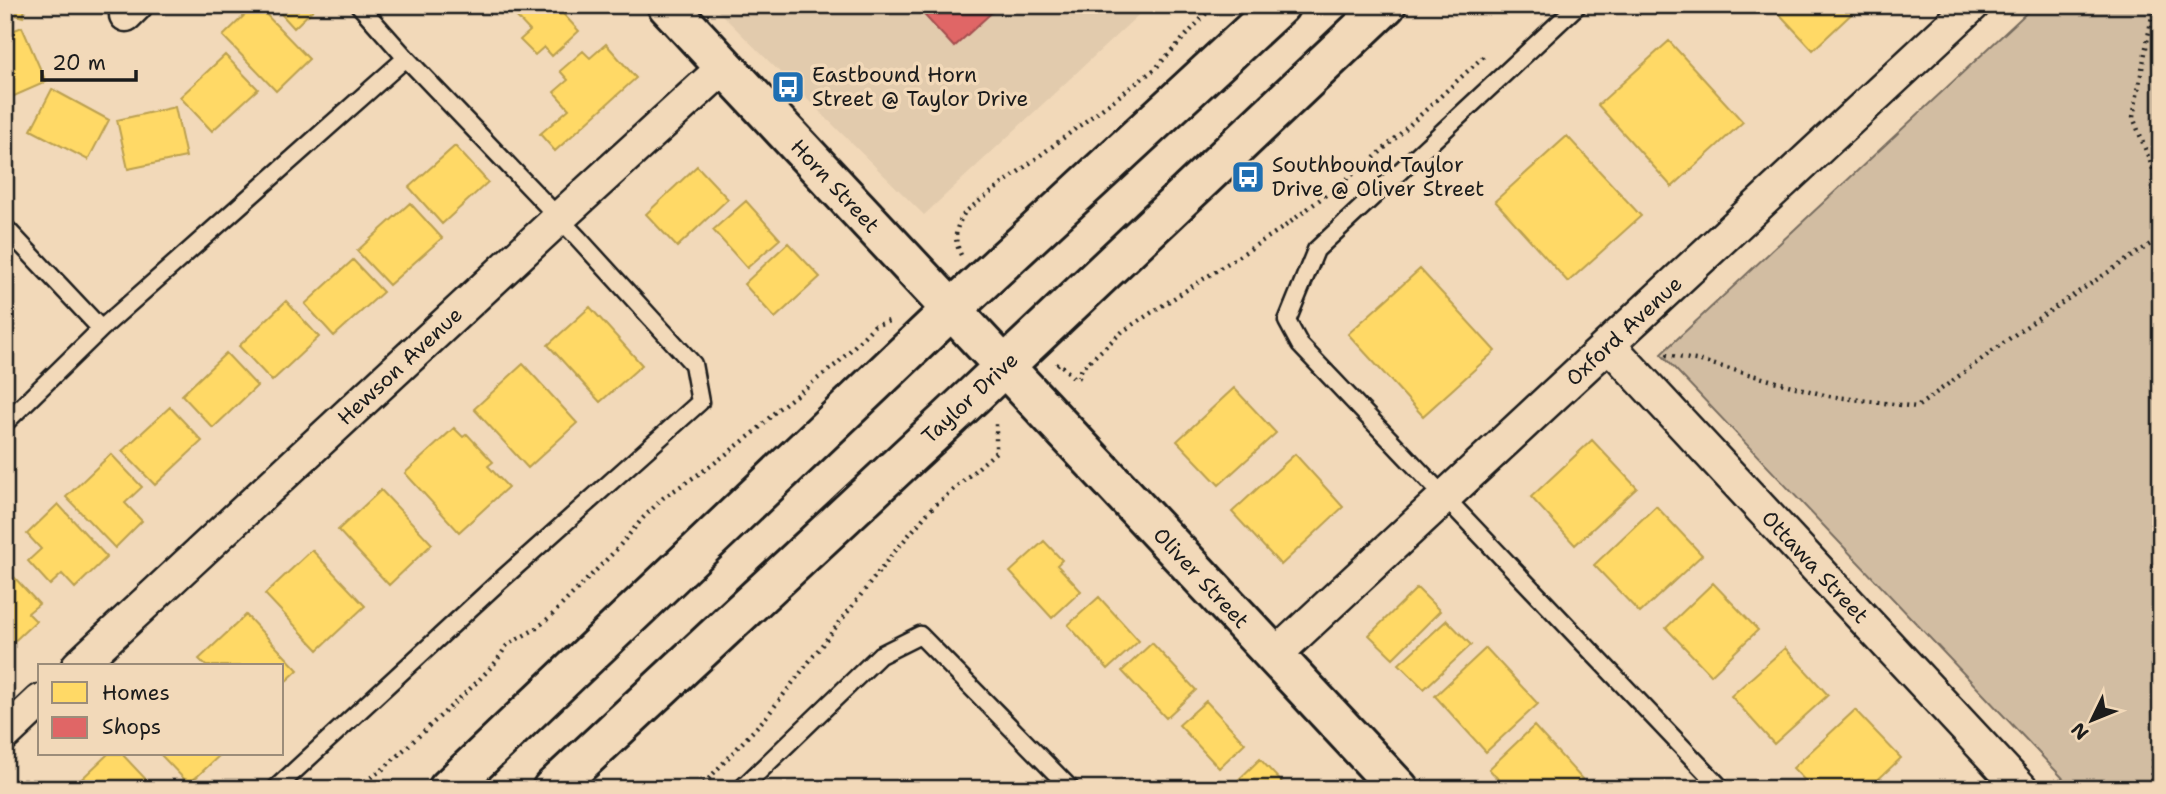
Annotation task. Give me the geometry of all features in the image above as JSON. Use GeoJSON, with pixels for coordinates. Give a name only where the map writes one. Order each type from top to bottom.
{"type":"FeatureCollection","features":[{"type":"Feature","properties":{"kind":"main road","name":"Horn Street"},"geometry":{"type":"LineString","coordinates":[[667,5],[1004,366]]}},
{"type":"Feature","properties":{"kind":"main road"},"geometry":{"type":"LineString","coordinates":[[448,789],[951,310],[1280,5]]}},
{"type":"Feature","properties":{"kind":"main road","name":"Taylor Drive"},"geometry":{"type":"LineString","coordinates":[[551,789],[1386,5]]}},
{"type":"Feature","properties":{"kind":"main road","name":"Oliver Street"},"geometry":{"type":"LineString","coordinates":[[1004,366],[1399,789]]}},
{"type":"Feature","properties":{"kind":"street","name":"Oxford Avenue"},"geometry":{"type":"LineString","coordinates":[[1274,656],[1973,5]]}},
{"type":"Feature","properties":{"kind":"street","name":"Hewson Avenue"},"geometry":{"type":"LineString","coordinates":[[80,664],[724,67]]}},
{"type":"Feature","properties":{"kind":"street","name":"Ottawa Street"},"geometry":{"type":"LineString","coordinates":[[1609,345],[2022,789]]}},
{"type":"Feature","properties":{"kind":"street"},"geometry":{"type":"LineString","coordinates":[[5,734],[38,703]]}},
{"type":"Feature","properties":{"kind":"lane"},"geometry":{"type":"LineString","coordinates":[[275,789],[501,580],[700,402],[693,364],[359,5]]}},
{"type":"Feature","properties":{"kind":"lane"},"geometry":{"type":"LineString","coordinates":[[1578,5],[1316,250],[1287,321],[1300,345],[1722,789]]}},
{"type":"Feature","properties":{"kind":"lane"},"geometry":{"type":"LineString","coordinates":[[5,423],[101,329],[406,58]]}},
{"type":"Feature","properties":{"kind":"lane"},"geometry":{"type":"LineString","coordinates":[[5,227],[101,329]]}},
{"type":"Feature","properties":{"kind":"lane"},"geometry":{"type":"LineString","coordinates":[[741,789],[880,655],[920,635],[1071,789]]}},
{"type":"Feature","properties":{"kind":"path"},"geometry":{"type":"LineString","coordinates":[[955,243],[957,226],[965,212],[1154,69],[1214,5]]}},
{"type":"Feature","properties":{"kind":"path"},"geometry":{"type":"LineString","coordinates":[[2154,5],[2133,117],[2161,190]]}},
{"type":"Feature","properties":{"kind":"path"},"geometry":{"type":"LineString","coordinates":[[1074,378],[1079,377],[1082,368],[1123,331],[1284,227],[1374,158],[1491,50]]}},
{"type":"Feature","properties":{"kind":"path"},"geometry":{"type":"LineString","coordinates":[[1666,355],[1701,361],[1828,396],[1917,407],[2021,330],[2161,237]]}},
{"type":"Feature","properties":{"kind":"path"},"geometry":{"type":"LineString","coordinates":[[353,789],[383,770],[489,670],[507,645],[551,617],[617,550],[663,498],[755,432],[778,409],[832,368],[874,326],[899,320]]}},
{"type":"Feature","properties":{"kind":"path"},"geometry":{"type":"LineString","coordinates":[[699,789],[767,716],[891,556],[931,509],[996,452],[996,436]]}},
{"type":"Feature","properties":{"kind":"path"},"geometry":{"type":"LineString","coordinates":[[2152,789],[2154,754],[2161,722]]}},
{"type":"Feature","properties":{"kind":"shaded area"},"geometry":{"type":"Polygon","coordinates":[[[712,5],[1149,5],[924,215],[712,5]]]}},
{"type":"Feature","properties":{"kind":"shaded area"},"geometry":{"type":"Polygon","coordinates":[[[2035,5],[2161,5],[2161,789],[2073,789],[1661,354],[2035,5]]]}},
{"type":"Feature","properties":{"kind":"building: Homes"},"geometry":{"type":"Polygon","coordinates":[[[5,5],[26,5],[23,17],[5,12],[5,5]]]}},
{"type":"Feature","properties":{"kind":"building: Homes"},"geometry":{"type":"Polygon","coordinates":[[[255,5],[309,59],[276,91],[223,36],[255,5]]]}},
{"type":"Feature","properties":{"kind":"building: Homes"},"geometry":{"type":"Polygon","coordinates":[[[273,5],[318,5],[294,28],[273,5]]]}},
{"type":"Feature","properties":{"kind":"building: Homes"},"geometry":{"type":"Polygon","coordinates":[[[523,5],[555,5],[579,31],[552,56],[544,47],[535,55],[520,40],[530,31],[514,14],[523,5]]]}},
{"type":"Feature","properties":{"kind":"building: Homes"},"geometry":{"type":"Polygon","coordinates":[[[1771,5],[1861,5],[1813,50],[1771,5]]]}},
{"type":"Feature","properties":{"kind":"building: Homes"},"geometry":{"type":"Polygon","coordinates":[[[22,27],[46,82],[5,100],[5,34],[22,27]]]}},
{"type":"Feature","properties":{"kind":"building: Homes"},"geometry":{"type":"Polygon","coordinates":[[[1669,41],[1743,122],[1672,187],[1598,105],[1669,41]]]}},
{"type":"Feature","properties":{"kind":"building: Homes"},"geometry":{"type":"Polygon","coordinates":[[[606,44],[636,78],[555,151],[540,134],[569,109],[554,92],[568,80],[560,71],[583,51],[590,58],[606,44]]]}},
{"type":"Feature","properties":{"kind":"building: Homes"},"geometry":{"type":"Polygon","coordinates":[[[225,55],[258,89],[212,131],[180,97],[225,55]]]}},
{"type":"Feature","properties":{"kind":"building: Homes"},"geometry":{"type":"Polygon","coordinates":[[[52,89],[109,120],[88,160],[31,130],[52,89]]]}},
{"type":"Feature","properties":{"kind":"building: Homes"},"geometry":{"type":"Polygon","coordinates":[[[175,107],[186,157],[128,169],[117,120],[175,107]]]}},
{"type":"Feature","properties":{"kind":"building: Homes"},"geometry":{"type":"Polygon","coordinates":[[[1567,136],[1641,216],[1568,282],[1495,201],[1567,136]]]}},
{"type":"Feature","properties":{"kind":"building: Homes"},"geometry":{"type":"Polygon","coordinates":[[[455,146],[488,182],[442,224],[409,187],[455,146]]]}},
{"type":"Feature","properties":{"kind":"building: Homes"},"geometry":{"type":"Polygon","coordinates":[[[697,166],[728,199],[677,247],[646,214],[697,166]]]}},
{"type":"Feature","properties":{"kind":"building: Homes"},"geometry":{"type":"Polygon","coordinates":[[[746,201],[780,239],[747,268],[713,230],[746,201]]]}},
{"type":"Feature","properties":{"kind":"building: Homes"},"geometry":{"type":"Polygon","coordinates":[[[410,203],[442,238],[389,285],[357,251],[410,203]]]}},
{"type":"Feature","properties":{"kind":"building: Homes"},"geometry":{"type":"Polygon","coordinates":[[[788,243],[820,277],[775,318],[744,284],[788,243]]]}},
{"type":"Feature","properties":{"kind":"building: Homes"},"geometry":{"type":"Polygon","coordinates":[[[353,260],[383,292],[334,336],[305,304],[353,260]]]}},
{"type":"Feature","properties":{"kind":"building: Homes"},"geometry":{"type":"Polygon","coordinates":[[[1420,269],[1495,351],[1423,416],[1348,334],[1420,269]]]}},
{"type":"Feature","properties":{"kind":"building: Homes"},"geometry":{"type":"Polygon","coordinates":[[[286,301],[319,337],[272,381],[239,346],[286,301]]]}},
{"type":"Feature","properties":{"kind":"building: Homes"},"geometry":{"type":"Polygon","coordinates":[[[590,307],[642,365],[600,402],[548,345],[590,307]]]}},
{"type":"Feature","properties":{"kind":"building: Homes"},"geometry":{"type":"Polygon","coordinates":[[[226,353],[257,386],[213,428],[182,395],[226,353]]]}},
{"type":"Feature","properties":{"kind":"building: Homes"},"geometry":{"type":"Polygon","coordinates":[[[523,364],[577,423],[528,468],[474,409],[523,364]]]}},
{"type":"Feature","properties":{"kind":"building: Homes"},"geometry":{"type":"Polygon","coordinates":[[[1234,388],[1276,433],[1219,485],[1177,441],[1234,388]]]}},
{"type":"Feature","properties":{"kind":"building: Homes"},"geometry":{"type":"Polygon","coordinates":[[[170,407],[202,441],[155,485],[122,451],[170,407]]]}},
{"type":"Feature","properties":{"kind":"building: Homes"},"geometry":{"type":"Polygon","coordinates":[[[454,428],[463,437],[467,434],[493,462],[488,466],[508,487],[459,532],[405,473],[454,428]]]}},
{"type":"Feature","properties":{"kind":"building: Homes"},"geometry":{"type":"Polygon","coordinates":[[[1592,440],[1637,488],[1575,545],[1531,497],[1592,440]]]}},
{"type":"Feature","properties":{"kind":"building: Homes"},"geometry":{"type":"Polygon","coordinates":[[[111,454],[142,487],[125,503],[142,521],[115,548],[66,497],[111,454]]]}},
{"type":"Feature","properties":{"kind":"building: Homes"},"geometry":{"type":"Polygon","coordinates":[[[1295,454],[1343,507],[1281,565],[1232,512],[1295,454]]]}},
{"type":"Feature","properties":{"kind":"building: Homes"},"geometry":{"type":"Polygon","coordinates":[[[381,490],[432,544],[389,585],[338,530],[381,490]]]}},
{"type":"Feature","properties":{"kind":"building: Homes"},"geometry":{"type":"Polygon","coordinates":[[[58,504],[107,557],[75,588],[62,574],[50,585],[28,561],[41,549],[27,534],[58,504]]]}},
{"type":"Feature","properties":{"kind":"building: Homes"},"geometry":{"type":"Polygon","coordinates":[[[1656,506],[1702,555],[1640,613],[1594,565],[1656,506]]]}},
{"type":"Feature","properties":{"kind":"building: Homes"},"geometry":{"type":"Polygon","coordinates":[[[1044,541],[1062,560],[1057,565],[1081,591],[1052,618],[1010,572],[1044,541]]]}},
{"type":"Feature","properties":{"kind":"building: Homes"},"geometry":{"type":"Polygon","coordinates":[[[312,550],[365,606],[318,650],[265,594],[312,550]]]}},
{"type":"Feature","properties":{"kind":"building: Homes"},"geometry":{"type":"Polygon","coordinates":[[[13,576],[39,604],[28,613],[36,621],[6,649],[5,583],[13,576]]]}},
{"type":"Feature","properties":{"kind":"building: Homes"},"geometry":{"type":"Polygon","coordinates":[[[1713,583],[1758,630],[1711,675],[1666,628],[1713,583]]]}},
{"type":"Feature","properties":{"kind":"building: Homes"},"geometry":{"type":"Polygon","coordinates":[[[1417,588],[1440,611],[1393,658],[1369,635],[1417,588]]]}},
{"type":"Feature","properties":{"kind":"building: Homes"},"geometry":{"type":"Polygon","coordinates":[[[1099,597],[1139,641],[1108,669],[1068,625],[1099,597]]]}},
{"type":"Feature","properties":{"kind":"building: Homes"},"geometry":{"type":"Polygon","coordinates":[[[246,615],[298,670],[284,683],[284,664],[204,664],[199,659],[246,615]]]}},
{"type":"Feature","properties":{"kind":"building: Homes"},"geometry":{"type":"Polygon","coordinates":[[[1447,620],[1471,645],[1424,689],[1399,664],[1447,620]]]}},
{"type":"Feature","properties":{"kind":"building: Homes"},"geometry":{"type":"Polygon","coordinates":[[[1152,643],[1196,690],[1166,718],[1122,671],[1152,643]]]}},
{"type":"Feature","properties":{"kind":"building: Homes"},"geometry":{"type":"Polygon","coordinates":[[[1486,648],[1538,704],[1486,752],[1435,696],[1486,648]]]}},
{"type":"Feature","properties":{"kind":"building: Homes"},"geometry":{"type":"Polygon","coordinates":[[[1785,648],[1828,695],[1774,744],[1731,696],[1785,648]]]}},
{"type":"Feature","properties":{"kind":"building: Homes"},"geometry":{"type":"Polygon","coordinates":[[[1206,701],[1245,743],[1219,768],[1179,725],[1206,701]]]}},
{"type":"Feature","properties":{"kind":"building: Homes"},"geometry":{"type":"Polygon","coordinates":[[[1855,710],[1901,758],[1868,789],[1813,789],[1793,768],[1855,710]]]}},
{"type":"Feature","properties":{"kind":"building: Homes"},"geometry":{"type":"Polygon","coordinates":[[[1534,726],[1583,780],[1573,789],[1507,789],[1489,769],[1534,726]]]}},
{"type":"Feature","properties":{"kind":"building: Homes"},"geometry":{"type":"Polygon","coordinates":[[[106,756],[124,756],[155,789],[71,789],[106,756]]]}},
{"type":"Feature","properties":{"kind":"building: Homes"},"geometry":{"type":"Polygon","coordinates":[[[162,756],[219,756],[189,784],[162,756]]]}},
{"type":"Feature","properties":{"kind":"building: Homes"},"geometry":{"type":"Polygon","coordinates":[[[1260,759],[1288,789],[1235,789],[1232,786],[1260,759]]]}},
{"type":"Feature","properties":{"kind":"building: Shops"},"geometry":{"type":"Polygon","coordinates":[[[915,5],[1000,5],[954,47],[915,5]]]}},
{"type":"Feature","properties":{"kind":"place","name":"Eastbound Horn Street @ Taylor Drive"},"geometry":{"type":"Point","coordinates":[788,87]}},
{"type":"Feature","properties":{"kind":"place","name":"Southbound Taylor Drive @ Oliver Street"},"geometry":{"type":"Point","coordinates":[1248,177]}}]}
